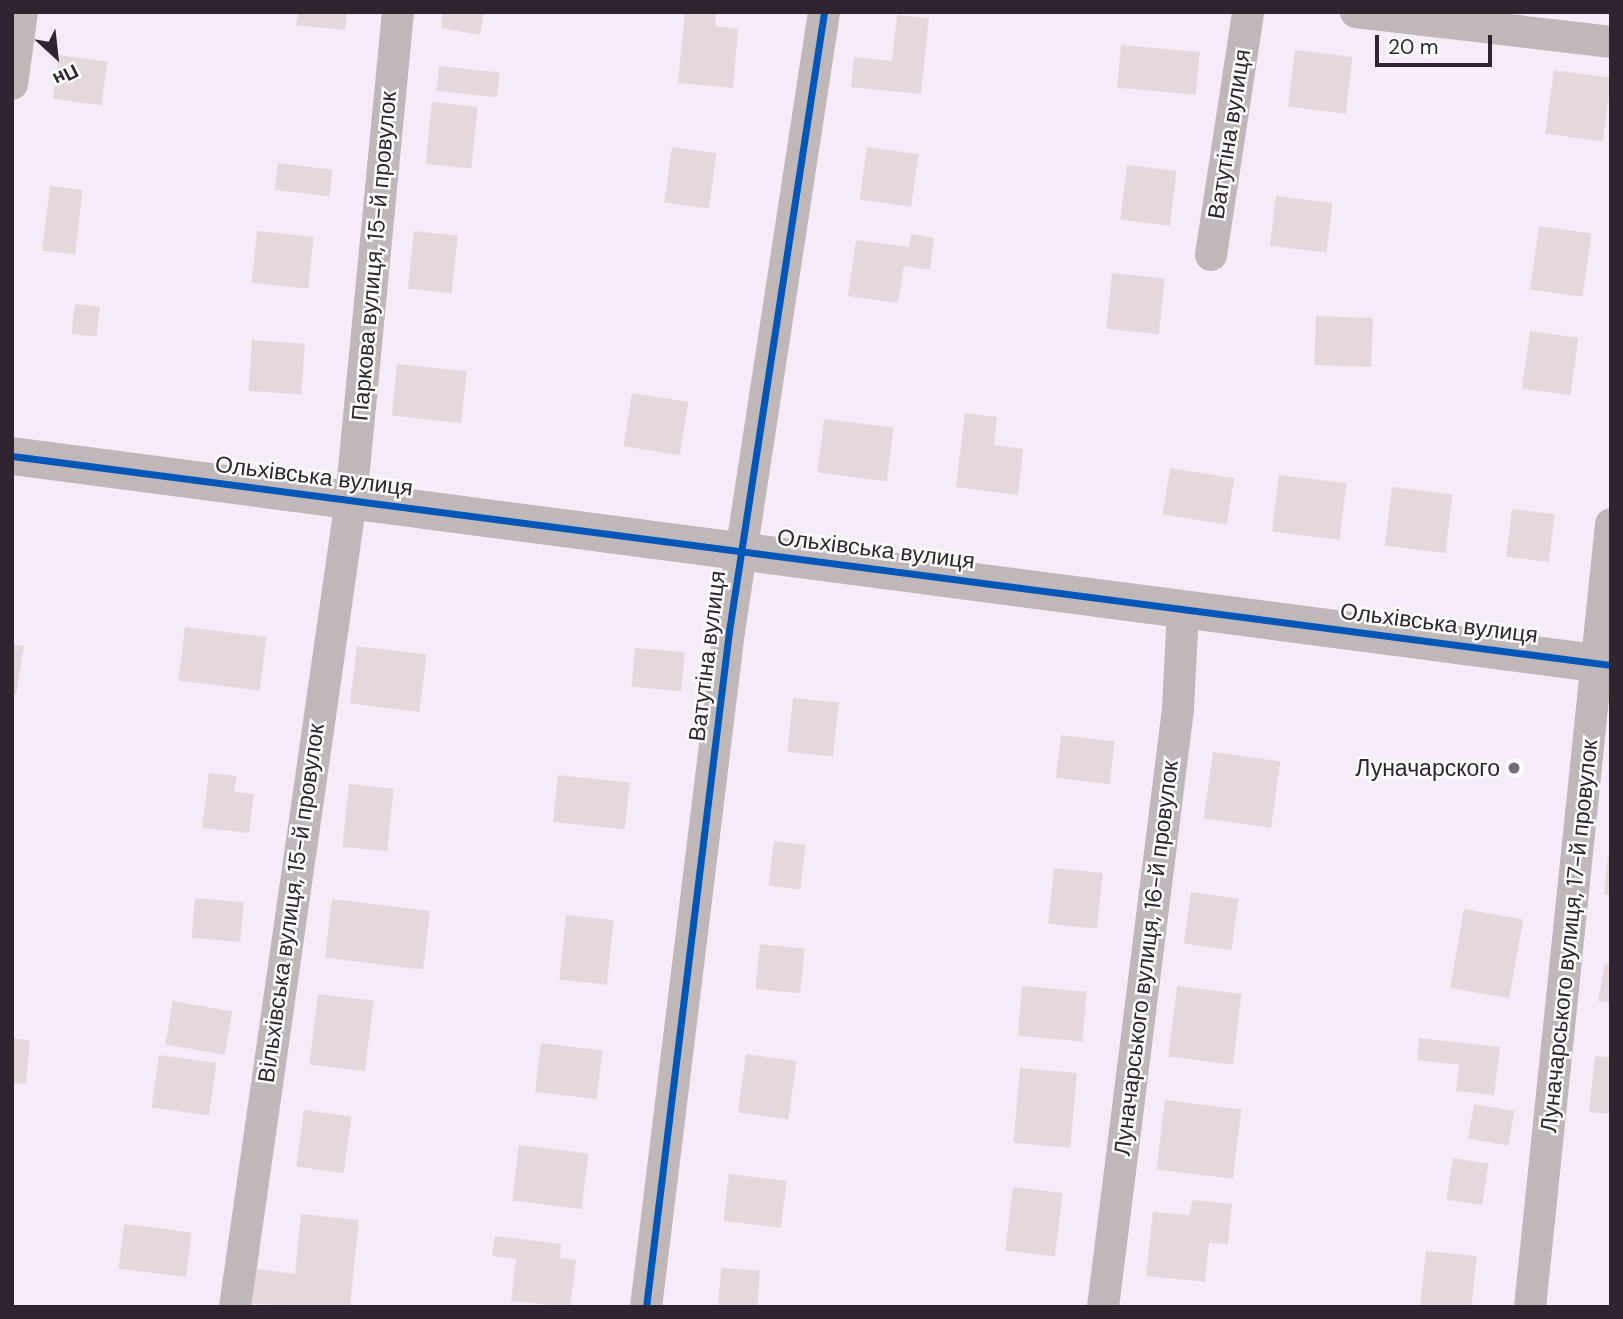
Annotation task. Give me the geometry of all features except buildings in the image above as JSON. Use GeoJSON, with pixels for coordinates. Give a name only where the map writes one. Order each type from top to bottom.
{"type":"FeatureCollection","features":[{"type":"Feature","properties":{"kind":"street"},"geometry":{"type":"LineString","coordinates":[[12,84],[22,12]]}},
{"type":"Feature","properties":{"kind":"street","name":"Паркова вулиця, 15-й провулок"},"geometry":{"type":"LineString","coordinates":[[351,500],[398,12]]}},
{"type":"Feature","properties":{"kind":"street","name":"Ватутіна вулиця"},"geometry":{"type":"LineString","coordinates":[[646,1307],[740,551],[824,12]]}},
{"type":"Feature","properties":{"kind":"street","name":"Ватутіна вулиця"},"geometry":{"type":"LineString","coordinates":[[1211,255],[1248,12]]}},
{"type":"Feature","properties":{"kind":"street"},"geometry":{"type":"LineString","coordinates":[[1356,12],[1611,42]]}},
{"type":"Feature","properties":{"kind":"street","name":"Ольхівська вулиця"},"geometry":{"type":"LineString","coordinates":[[12,456],[1602,664]]}},
{"type":"Feature","properties":{"kind":"street","name":"Вільхівська вулиця, 15-й провулок"},"geometry":{"type":"LineString","coordinates":[[235,1307],[351,500]]}},
{"type":"Feature","properties":{"kind":"street","name":"Луначарського вулиця, 17-й провулок"},"geometry":{"type":"LineString","coordinates":[[1530,1307],[1588,764],[1602,664],[1611,524]]}},
{"type":"Feature","properties":{"kind":"street","name":"Луначарського вулиця, 16-й провулок"},"geometry":{"type":"LineString","coordinates":[[1103,1307],[1178,709],[1183,608]]}},
{"type":"Feature","properties":{"kind":"cycle path"},"geometry":{"type":"LineString","coordinates":[[646,1307],[729,631],[824,12]]}},
{"type":"Feature","properties":{"kind":"cycle path"},"geometry":{"type":"LineString","coordinates":[[12,456],[1611,665]]}},
{"type":"Feature","properties":{"kind":"place","name":"Луначарского"},"geometry":{"type":"Point","coordinates":[1514,768]}}]}
